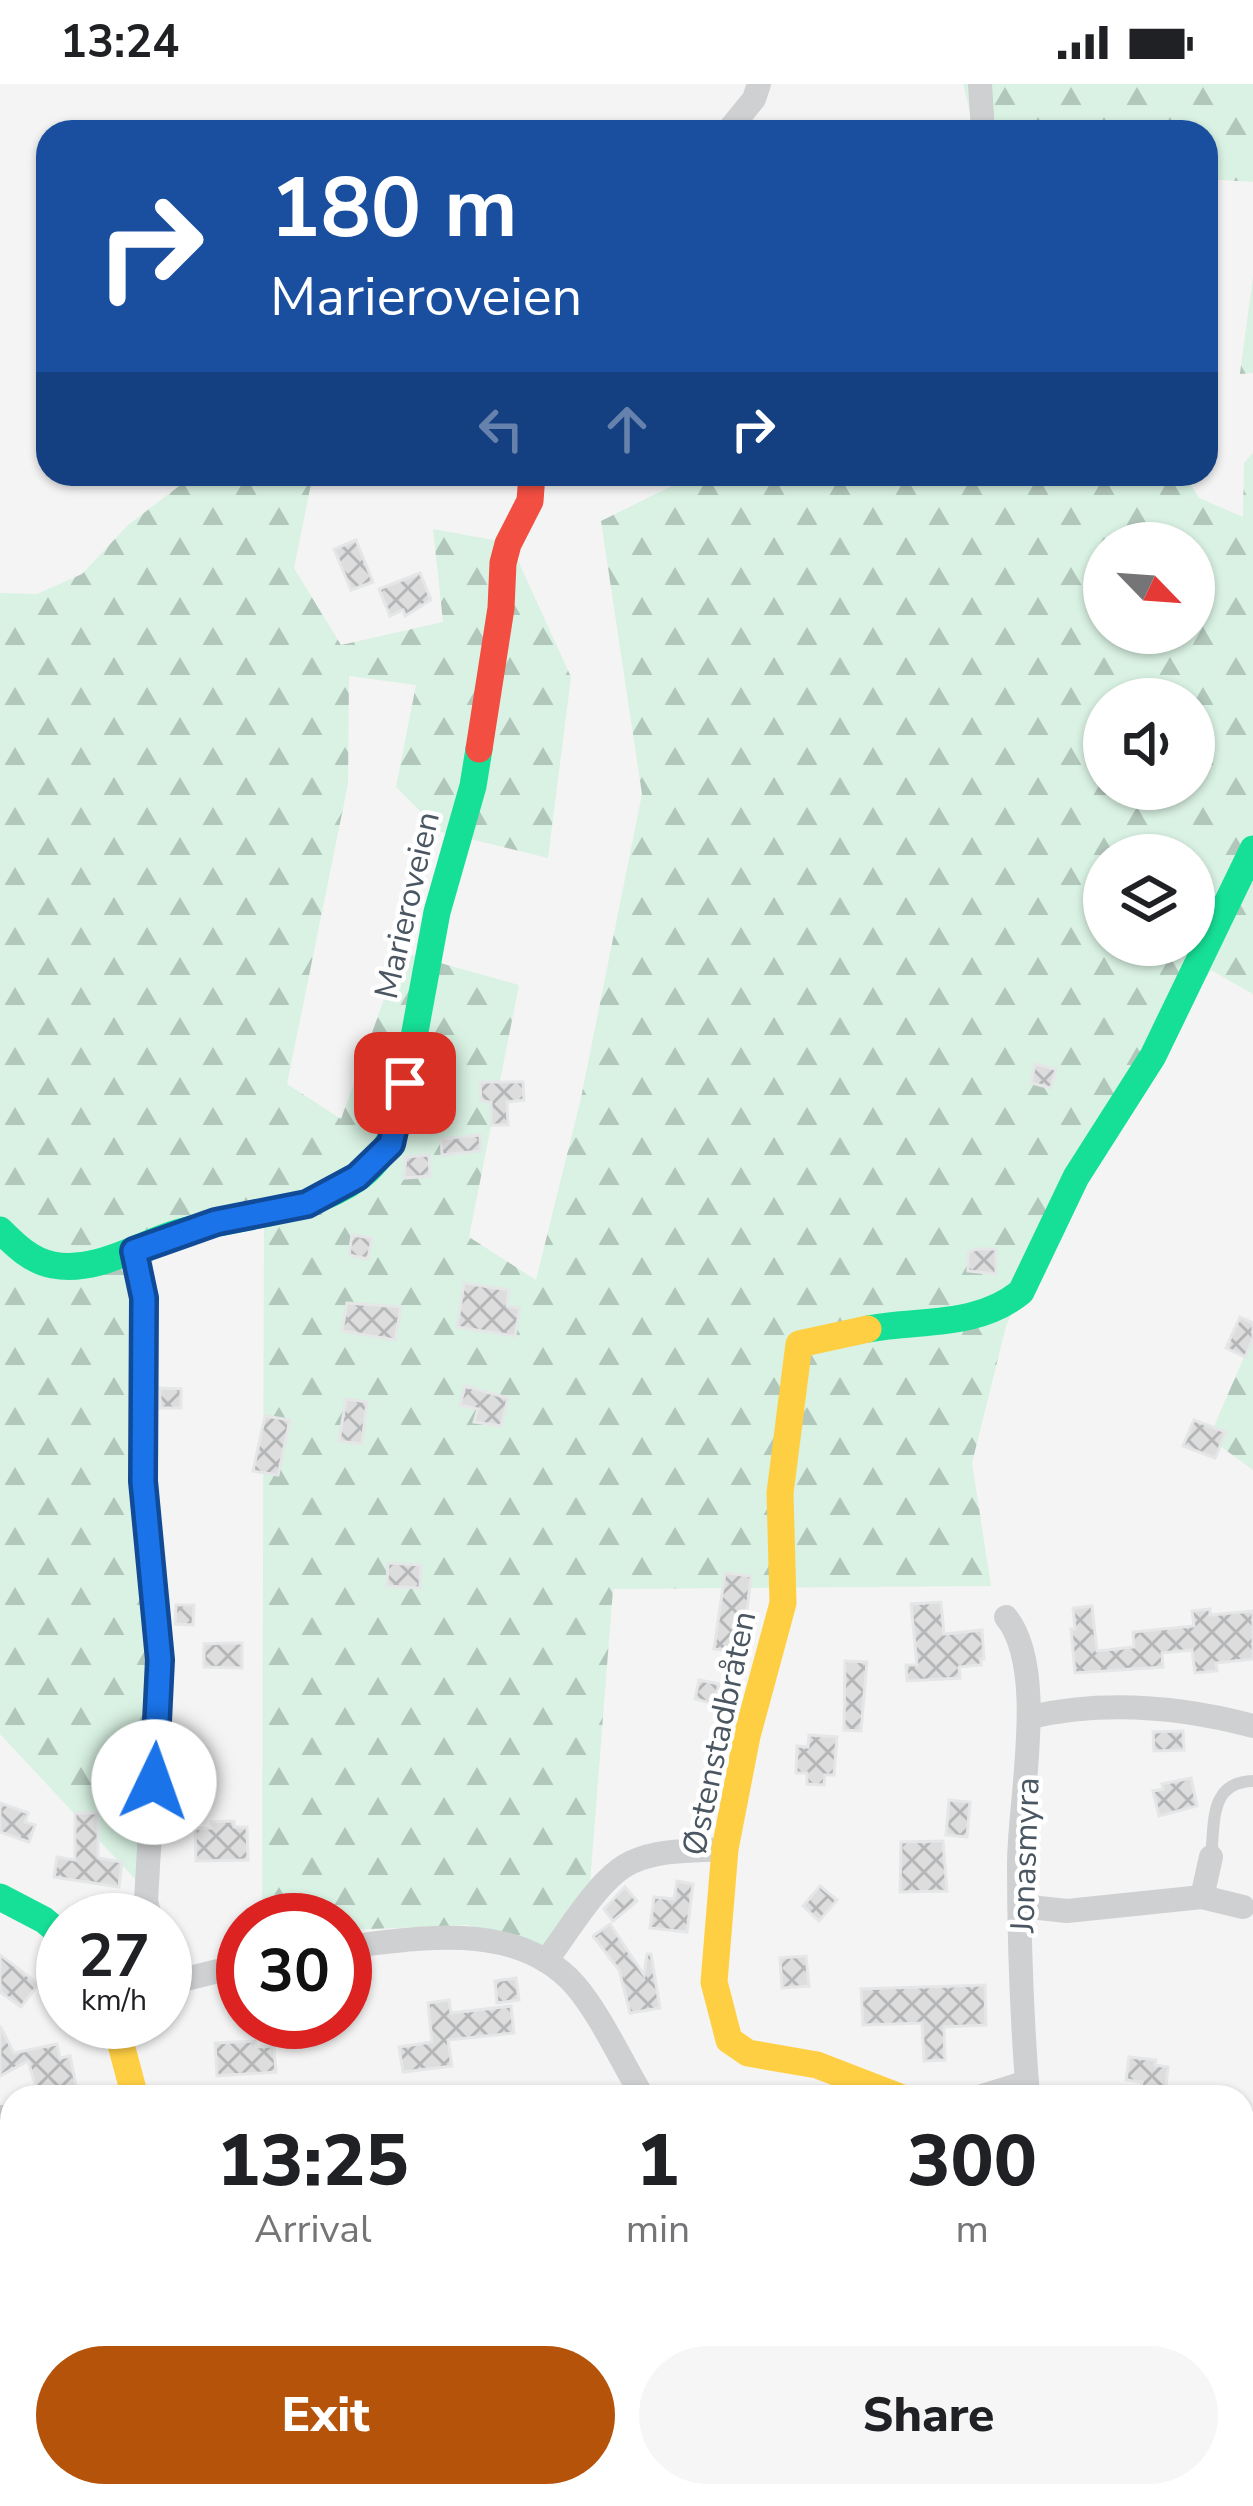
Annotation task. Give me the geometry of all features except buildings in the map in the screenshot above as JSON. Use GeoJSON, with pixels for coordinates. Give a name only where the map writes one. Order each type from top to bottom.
{"type":"FeatureCollection","features":[{"type":"Feature","properties":{"kind":"street"},"geometry":{"type":"LineString","coordinates":[[737,120],[754,99],[759,84]]}},
{"type":"Feature","properties":{"kind":"street"},"geometry":{"type":"LineString","coordinates":[[980,84],[982,120]]}},
{"type":"Feature","properties":{"kind":"street","name":"Marieroveien"},"geometry":{"type":"LineString","coordinates":[[0,1230],[30,1257],[55,1265],[89,1264],[216,1222],[307,1204],[357,1177],[391,1144],[437,912],[473,785],[501,608],[502,563],[530,501],[531,486]]}},
{"type":"Feature","properties":{"kind":"street","name":"Østenstadbråten"},"geometry":{"type":"LineString","coordinates":[[869,2085],[818,2065],[748,2053],[729,2040],[714,1982],[725,1849],[747,1736],[783,1603],[780,1492],[799,1344],[882,1326],[968,1321],[1008,1305],[1021,1292],[1076,1178],[1153,1056],[1253,849]]}},
{"type":"Feature","properties":{"kind":"street"},"geometry":{"type":"LineString","coordinates":[[134,1251],[144,1298],[142,1473],[160,1660],[146,1893]]}},
{"type":"Feature","properties":{"kind":"street","name":"Jonasmyra"},"geometry":{"type":"LineString","coordinates":[[1006,1616],[1013,1625],[1031,1717],[1019,1862],[1027,2085]]}},
{"type":"Feature","properties":{"kind":"street"},"geometry":{"type":"LineString","coordinates":[[1031,1717],[1102,1708],[1157,1708],[1253,1726]]}},
{"type":"Feature","properties":{"kind":"street"},"geometry":{"type":"LineString","coordinates":[[546,1960],[597,1892],[629,1863],[669,1852],[725,1849]]}},
{"type":"Feature","properties":{"kind":"street"},"geometry":{"type":"LineString","coordinates":[[1202,1898],[1211,1857]]}},
{"type":"Feature","properties":{"kind":"street"},"geometry":{"type":"LineString","coordinates":[[0,1898],[36,1916]]}},
{"type":"Feature","properties":{"kind":"street"},"geometry":{"type":"LineString","coordinates":[[1021,1906],[1067,1911],[1202,1898],[1248,1905]]}},
{"type":"Feature","properties":{"kind":"street"},"geometry":{"type":"LineString","coordinates":[[372,1945],[482,1938],[546,1960],[575,1986],[636,2085]]}},
{"type":"Feature","properties":{"kind":"street"},"geometry":{"type":"LineString","coordinates":[[122,2049],[132,2085]]}},
{"type":"Feature","properties":{"kind":"lane"},"geometry":{"type":"LineString","coordinates":[[1211,1857],[1217,1798],[1228,1786],[1253,1780]]}},
{"type":"Feature","properties":{"kind":"green space"},"geometry":{"type":"Polygon","coordinates":[[[963,84],[1253,84],[1253,182],[1218,180],[1218,120],[972,120],[963,84]]]}},
{"type":"Feature","properties":{"kind":"green space"},"geometry":{"type":"Polygon","coordinates":[[[1253,277],[1253,373],[1240,374],[1240,373],[1253,277]]]}},
{"type":"Feature","properties":{"kind":"green space"},"geometry":{"type":"Polygon","coordinates":[[[1253,453],[1253,994],[1211,970],[1089,1156],[1006,1326],[972,1463],[991,1586],[613,1589],[589,1896],[546,1954],[468,1925],[372,1929],[372,1893],[262,1893],[264,1216],[153,1252],[148,1893],[0,1734],[0,593],[37,594],[82,574],[128,525],[179,486],[311,486],[294,568],[341,645],[443,622],[433,529],[510,543],[571,677],[548,858],[441,832],[396,787],[416,685],[349,676],[348,784],[287,1084],[341,1119],[401,952],[519,985],[469,1237],[536,1280],[581,1098],[642,794],[601,521],[672,486],[1192,486],[1199,498],[1243,517],[1244,463],[1253,453]]]}},
{"type":"Feature","properties":{"kind":"green space"},"geometry":{"type":"Polygon","coordinates":[[[1253,1336],[1253,1470],[1209,1438],[1253,1336]]]}},
{"type":"Feature","properties":{"kind":"traffic: fast"},"geometry":{"type":"LineString","coordinates":[[0,1230],[38,1260],[85,1265],[177,1233],[319,1199],[367,1171],[398,1124],[437,912],[479,749]]}},
{"type":"Feature","properties":{"kind":"traffic: fast"},"geometry":{"type":"LineString","coordinates":[[868,1329],[967,1317],[1004,1304],[1021,1292],[1076,1177],[1153,1056],[1253,849]]}},
{"type":"Feature","properties":{"kind":"traffic: fast"},"geometry":{"type":"LineString","coordinates":[[0,1897],[36,1916]]}},
{"type":"Feature","properties":{"kind":"traffic: slow"},"geometry":{"type":"LineString","coordinates":[[868,1329],[799,1344],[780,1493],[783,1603],[747,1736],[725,1849],[714,1982],[729,2040],[748,2053],[817,2065],[869,2085]]}},
{"type":"Feature","properties":{"kind":"traffic: slow"},"geometry":{"type":"LineString","coordinates":[[122,2049],[132,2085]]}},
{"type":"Feature","properties":{"kind":"traffic: jam"},"geometry":{"type":"LineString","coordinates":[[479,749],[501,608],[503,563],[530,501],[531,486]]}},
{"type":"Feature","properties":{"kind":"route"},"geometry":{"type":"LineString","coordinates":[[154,1782],[160,1660],[144,1506],[144,1298],[134,1251],[216,1222],[307,1204],[357,1177],[391,1144],[405,1083]]}}]}
